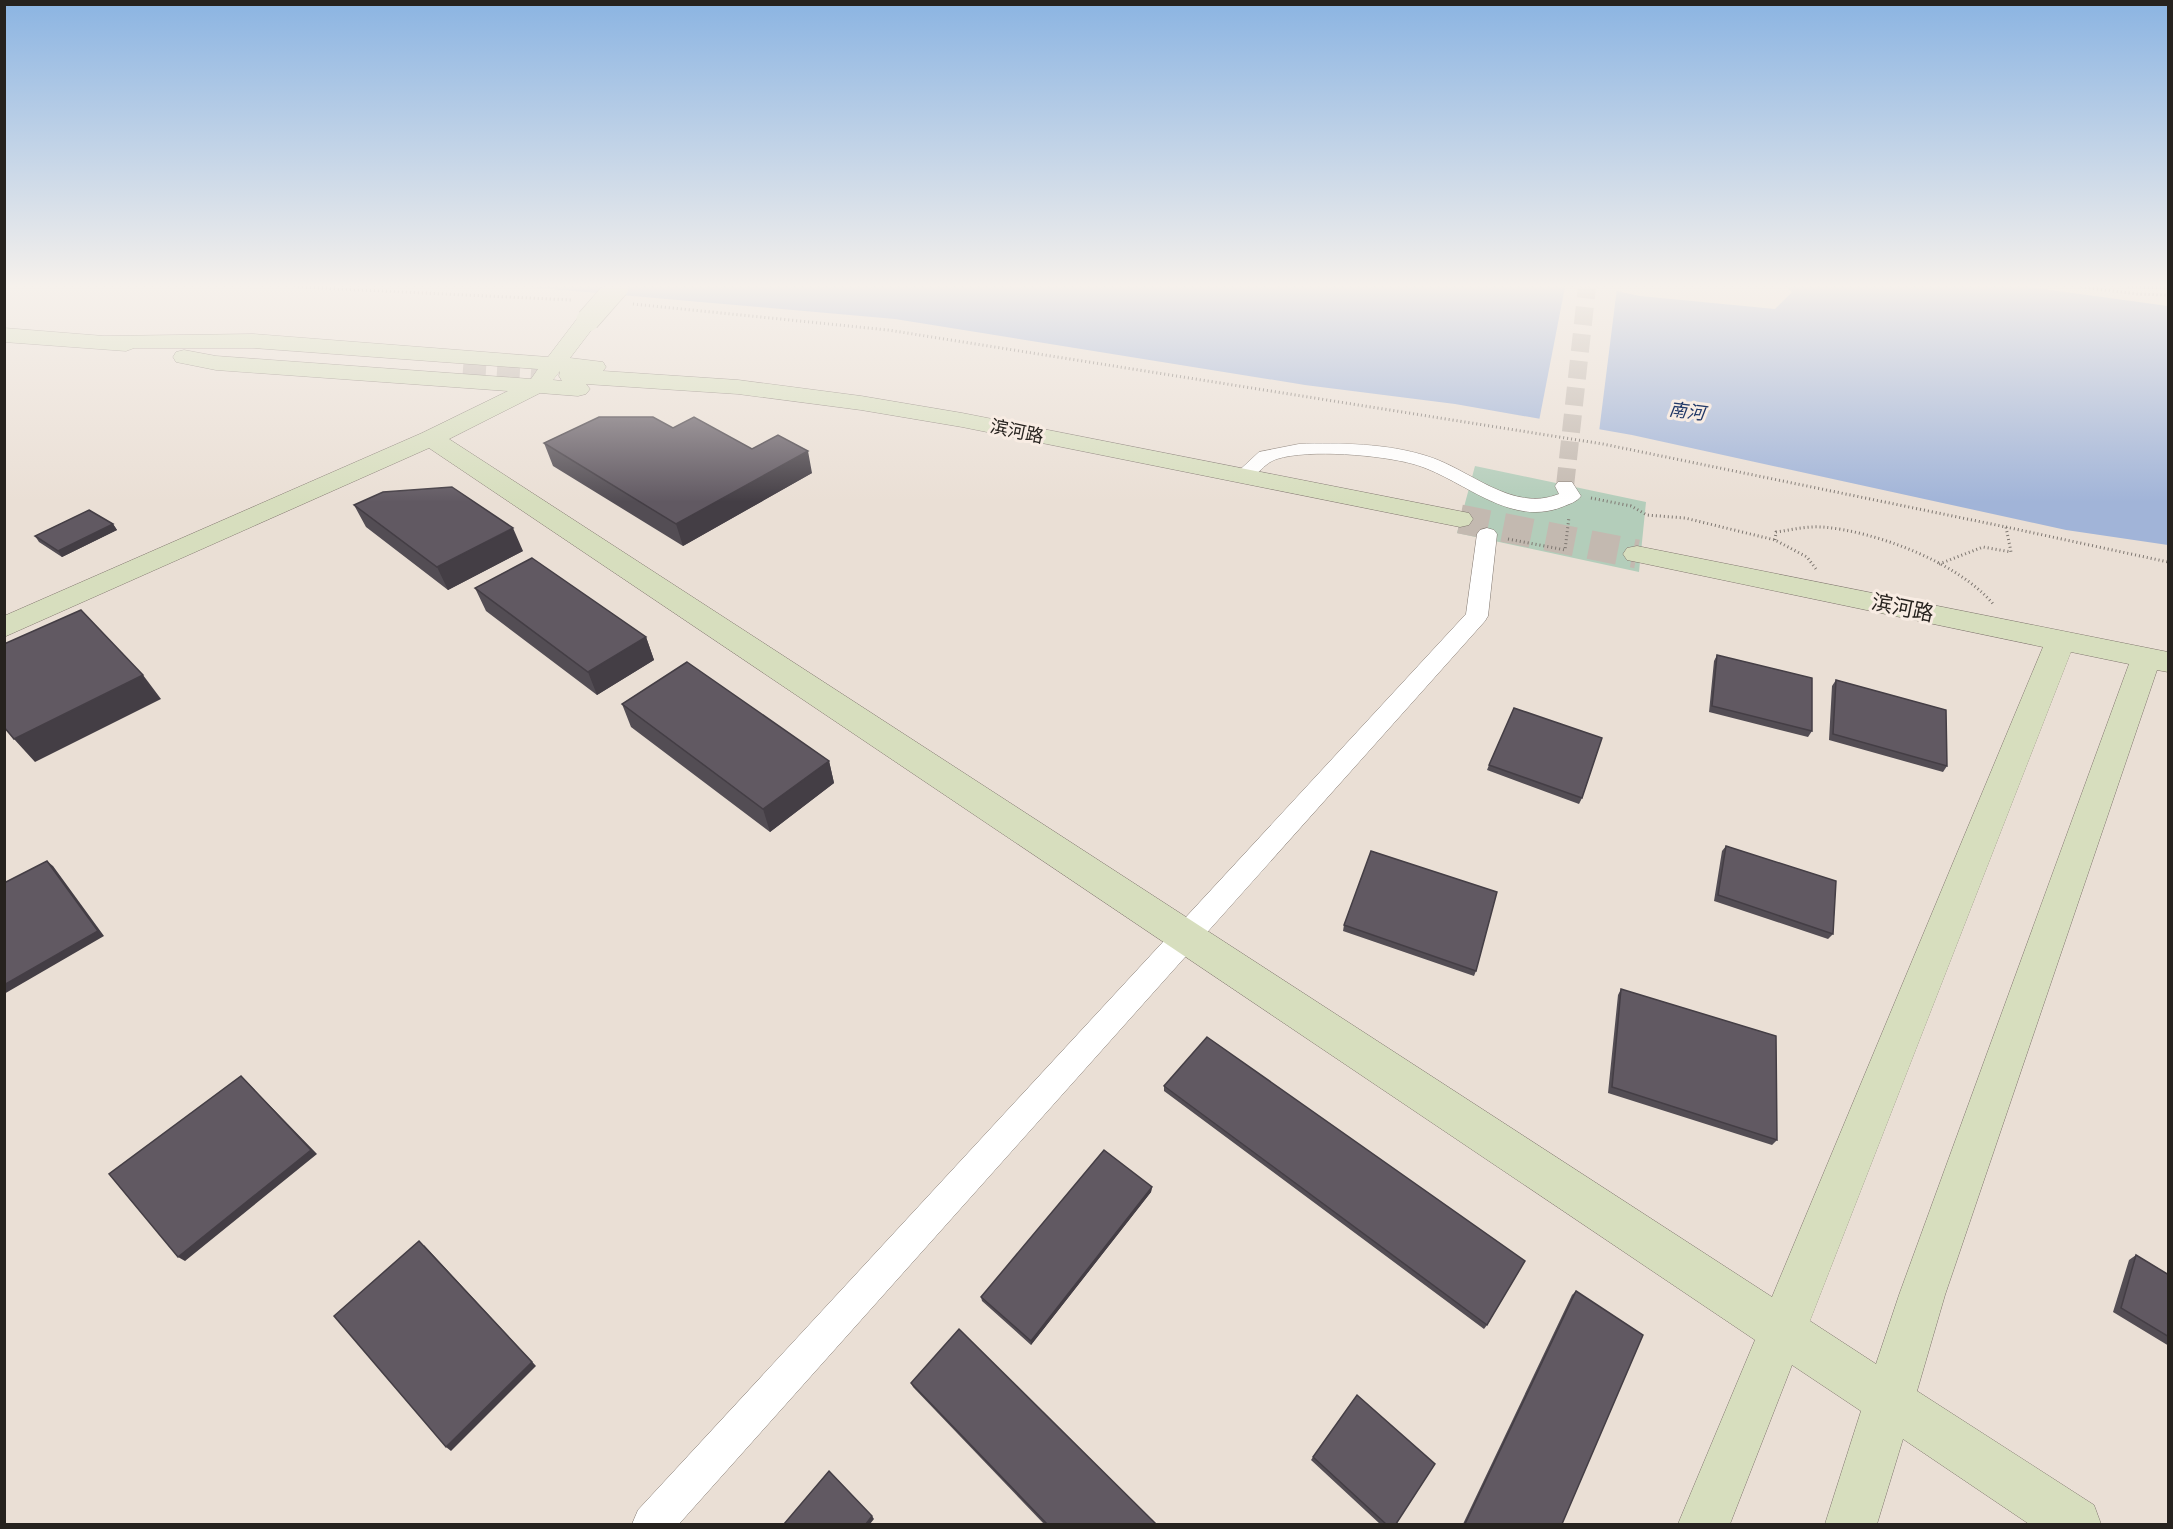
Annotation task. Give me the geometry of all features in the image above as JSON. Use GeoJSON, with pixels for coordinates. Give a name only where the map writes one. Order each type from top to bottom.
{"type":"FeatureCollection","features":[{"type":"Feature","properties":{"kind":"street"},"geometry":{"type":"LineString","coordinates":[[191,358],[216,363],[538,385],[962,420]]}},
{"type":"Feature","properties":{"kind":"street"},"geometry":{"type":"LineString","coordinates":[[321,358],[462,369]]}},
{"type":"Feature","properties":{"kind":"street","name":"滨河路"},"geometry":{"type":"LineString","coordinates":[[480,358],[528,362],[563,370],[738,387],[861,403],[962,420],[1460,519]]}},
{"type":"Feature","properties":{"kind":"street"},"geometry":{"type":"LineString","coordinates":[[431,438],[509,384],[531,358]]}},
{"type":"Feature","properties":{"kind":"street"},"geometry":{"type":"LineString","coordinates":[[4,628],[431,438],[538,385],[563,370],[569,358]]}},
{"type":"Feature","properties":{"kind":"street"},"geometry":{"type":"LineString","coordinates":[[431,438],[1185,939],[2075,1524]]}},
{"type":"Feature","properties":{"kind":"street"},"geometry":{"type":"LineString","coordinates":[[1242,477],[1266,456],[1306,449],[1358,451],[1390,453],[1422,460],[1518,504],[1549,505],[1568,491]]}},
{"type":"Feature","properties":{"kind":"street"},"geometry":{"type":"LineString","coordinates":[[652,1524],[1478,616],[1487,534]]}},
{"type":"Feature","properties":{"kind":"street","name":"滨河路"},"geometry":{"type":"LineString","coordinates":[[1637,554],[2157,660]]}},
{"type":"Feature","properties":{"kind":"street"},"geometry":{"type":"LineString","coordinates":[[1704,1524],[2061,640]]}},
{"type":"Feature","properties":{"kind":"street"},"geometry":{"type":"LineString","coordinates":[[1851,1524],[1922,1295],[2157,660]]}},
{"type":"Feature","properties":{"kind":"path"},"geometry":{"type":"LineString","coordinates":[[1067,358],[1603,444],[2169,562]]}},
{"type":"Feature","properties":{"kind":"path"},"geometry":{"type":"LineString","coordinates":[[1487,534],[1565,550],[1568,491],[1631,506],[1647,515],[1686,518],[1774,540],[1807,557],[1823,581],[1835,593]]}},
{"type":"Feature","properties":{"kind":"path"},"geometry":{"type":"LineString","coordinates":[[1774,540],[1776,532],[1823,527],[1898,545],[1938,564],[1989,594],[2006,629]]}},
{"type":"Feature","properties":{"kind":"path"},"geometry":{"type":"LineString","coordinates":[[1938,564],[1983,547],[2011,552],[2006,527]]}},
{"type":"Feature","properties":{"kind":"green space"},"geometry":{"type":"Polygon","coordinates":[[[1475,466],[1646,502],[1639,572],[1457,533],[1475,466]]]}},
{"type":"Feature","properties":{"kind":"water","name":"南河"},"geometry":{"type":"Polygon","coordinates":[[[1139,358],[2168,358],[2168,545],[2066,530],[1632,435],[1455,404],[1305,385],[1139,358]]]}},
{"type":"Feature","properties":{"kind":"pier"},"geometry":{"type":"Polygon","coordinates":[[[1551,358],[1608,358],[1599,432],[1539,421],[1551,358]]]}},
{"type":"Feature","properties":{"kind":"building"},"geometry":{"type":"Polygon","coordinates":[[[599,417],[653,417],[673,428],[694,417],[752,449],[778,435],[808,451],[676,524],[544,443],[599,417]]]}},
{"type":"Feature","properties":{"kind":"building"},"geometry":{"type":"Polygon","coordinates":[[[452,487],[513,528],[437,567],[354,505],[383,492],[452,487]]]}},
{"type":"Feature","properties":{"kind":"building"},"geometry":{"type":"Polygon","coordinates":[[[89,510],[113,524],[58,551],[35,536],[89,510]]]}},
{"type":"Feature","properties":{"kind":"building"},"geometry":{"type":"Polygon","coordinates":[[[532,558],[646,637],[588,672],[475,588],[532,558]]]}},
{"type":"Feature","properties":{"kind":"building"},"geometry":{"type":"Polygon","coordinates":[[[81,610],[143,675],[14,739],[4,727],[4,644],[81,610]]]}},
{"type":"Feature","properties":{"kind":"building"},"geometry":{"type":"Polygon","coordinates":[[[1717,655],[1812,678],[1812,731],[1712,706],[1717,655]]]}},
{"type":"Feature","properties":{"kind":"building"},"geometry":{"type":"Polygon","coordinates":[[[687,662],[829,761],[763,809],[622,704],[687,662]]]}},
{"type":"Feature","properties":{"kind":"building"},"geometry":{"type":"Polygon","coordinates":[[[1836,680],[1946,710],[1947,766],[1833,734],[1836,680]]]}},
{"type":"Feature","properties":{"kind":"building"},"geometry":{"type":"Polygon","coordinates":[[[1514,708],[1602,738],[1582,798],[1489,765],[1514,708]]]}},
{"type":"Feature","properties":{"kind":"building"},"geometry":{"type":"Polygon","coordinates":[[[1726,846],[1836,881],[1833,934],[1718,895],[1726,846]]]}},
{"type":"Feature","properties":{"kind":"building"},"geometry":{"type":"Polygon","coordinates":[[[1371,851],[1497,892],[1476,971],[1344,925],[1371,851]]]}},
{"type":"Feature","properties":{"kind":"building"},"geometry":{"type":"Polygon","coordinates":[[[47,861],[98,931],[4,985],[4,883],[47,861]]]}},
{"type":"Feature","properties":{"kind":"building"},"geometry":{"type":"Polygon","coordinates":[[[1621,989],[1776,1036],[1777,1140],[1612,1087],[1621,989]]]}},
{"type":"Feature","properties":{"kind":"building"},"geometry":{"type":"Polygon","coordinates":[[[1207,1037],[1525,1261],[1487,1325],[1164,1086],[1207,1037]]]}},
{"type":"Feature","properties":{"kind":"building"},"geometry":{"type":"Polygon","coordinates":[[[241,1076],[311,1150],[178,1257],[109,1174],[241,1076]]]}},
{"type":"Feature","properties":{"kind":"building"},"geometry":{"type":"Polygon","coordinates":[[[1104,1150],[1152,1187],[1031,1341],[981,1297],[1104,1150]]]}},
{"type":"Feature","properties":{"kind":"building"},"geometry":{"type":"Polygon","coordinates":[[[419,1241],[532,1362],[446,1447],[334,1316],[419,1241]]]}},
{"type":"Feature","properties":{"kind":"building"},"geometry":{"type":"Polygon","coordinates":[[[2136,1255],[2169,1275],[2169,1337],[2121,1308],[2136,1255]]]}},
{"type":"Feature","properties":{"kind":"building"},"geometry":{"type":"Polygon","coordinates":[[[1576,1291],[1643,1335],[1562,1524],[1465,1524],[1576,1291]]]}},
{"type":"Feature","properties":{"kind":"building"},"geometry":{"type":"Polygon","coordinates":[[[959,1329],[1156,1524],[1047,1524],[911,1383],[959,1329]]]}},
{"type":"Feature","properties":{"kind":"building"},"geometry":{"type":"Polygon","coordinates":[[[1357,1395],[1435,1464],[1396,1524],[1386,1524],[1313,1457],[1357,1395]]]}},
{"type":"Feature","properties":{"kind":"building"},"geometry":{"type":"Polygon","coordinates":[[[829,1471],[872,1516],[866,1524],[784,1524],[829,1471]]]}},
{"type":"Feature","properties":{"kind":"tunnel"},"geometry":{"type":"LineString","coordinates":[[1565,486],[1579,358]]}},
{"type":"Feature","properties":{"kind":"tunnel"},"geometry":{"type":"LineString","coordinates":[[463,369],[570,376]]}},
{"type":"Feature","properties":{"kind":"tunnel"},"geometry":{"type":"LineString","coordinates":[[1460,519],[1637,554]]}}]}
